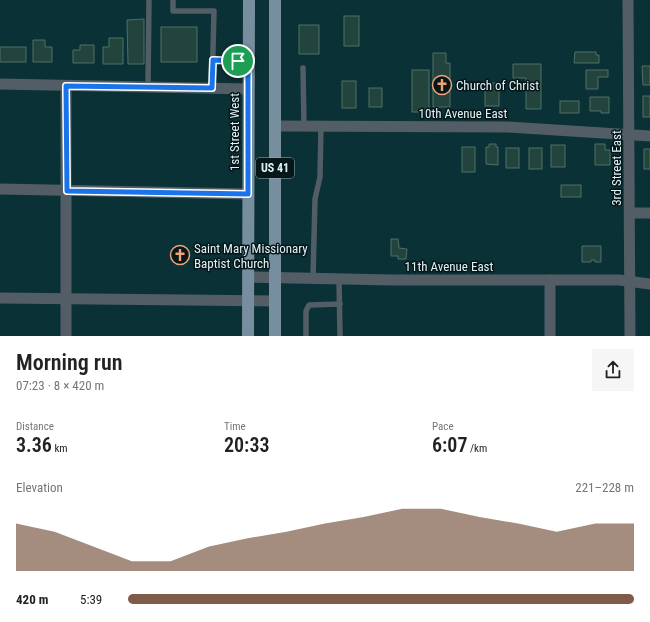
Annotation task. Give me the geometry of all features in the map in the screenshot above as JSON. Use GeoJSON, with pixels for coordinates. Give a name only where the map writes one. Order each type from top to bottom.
{"type":"FeatureCollection","features":[{"type":"Feature","properties":{"kind":"main road","name":"1st Street West"},"geometry":{"type":"LineString","coordinates":[[248,336],[249,0]]}},
{"type":"Feature","properties":{"kind":"main road","name":"US 41"},"geometry":{"type":"LineString","coordinates":[[275,0],[275,336]]}},
{"type":"Feature","properties":{"kind":"street","name":"3rd Street East"},"geometry":{"type":"LineString","coordinates":[[628,0],[630,336]]}},
{"type":"Feature","properties":{"kind":"street"},"geometry":{"type":"LineString","coordinates":[[0,84],[248,89]]}},
{"type":"Feature","properties":{"kind":"street"},"geometry":{"type":"LineString","coordinates":[[66,86],[66,336]]}},
{"type":"Feature","properties":{"kind":"street","name":"10th Avenue East"},"geometry":{"type":"LineString","coordinates":[[275,126],[508,127],[650,136]]}},
{"type":"Feature","properties":{"kind":"street"},"geometry":{"type":"LineString","coordinates":[[0,190],[248,194]]}},
{"type":"Feature","properties":{"kind":"street"},"geometry":{"type":"LineString","coordinates":[[630,213],[650,213]]}},
{"type":"Feature","properties":{"kind":"street","name":"11th Avenue East"},"geometry":{"type":"LineString","coordinates":[[248,276],[339,279],[619,280],[650,284]]}},
{"type":"Feature","properties":{"kind":"street"},"geometry":{"type":"LineString","coordinates":[[550,280],[550,336]]}},
{"type":"Feature","properties":{"kind":"street"},"geometry":{"type":"LineString","coordinates":[[0,298],[275,301]]}},
{"type":"Feature","properties":{"kind":"lane"},"geometry":{"type":"LineString","coordinates":[[148,87],[149,0]]}},
{"type":"Feature","properties":{"kind":"lane"},"geometry":{"type":"LineString","coordinates":[[173,0],[173,11],[214,11],[212,88]]}},
{"type":"Feature","properties":{"kind":"lane"},"geometry":{"type":"LineString","coordinates":[[213,60],[248,61]]}},
{"type":"Feature","properties":{"kind":"lane"},"geometry":{"type":"LineString","coordinates":[[303,68],[304,126]]}},
{"type":"Feature","properties":{"kind":"lane"},"geometry":{"type":"LineString","coordinates":[[313,278],[315,199],[320,177],[321,126]]}},
{"type":"Feature","properties":{"kind":"lane"},"geometry":{"type":"LineString","coordinates":[[339,279],[340,336]]}},
{"type":"Feature","properties":{"kind":"lane"},"geometry":{"type":"LineString","coordinates":[[306,336],[306,311],[309,305],[340,304]]}},
{"type":"Feature","properties":{"kind":"building"},"geometry":{"type":"Polygon","coordinates":[[[344,16],[359,16],[359,46],[344,46],[344,16]]]}},
{"type":"Feature","properties":{"kind":"building"},"geometry":{"type":"Polygon","coordinates":[[[144,19],[144,64],[128,64],[127,20],[144,19]]]}},
{"type":"Feature","properties":{"kind":"building"},"geometry":{"type":"Polygon","coordinates":[[[299,25],[319,25],[319,54],[299,54],[299,25]]]}},
{"type":"Feature","properties":{"kind":"building"},"geometry":{"type":"Polygon","coordinates":[[[161,27],[197,27],[197,62],[161,62],[161,27]]]}},
{"type":"Feature","properties":{"kind":"building"},"geometry":{"type":"Polygon","coordinates":[[[109,38],[123,38],[123,64],[103,64],[103,47],[109,47],[109,38]]]}},
{"type":"Feature","properties":{"kind":"building"},"geometry":{"type":"Polygon","coordinates":[[[33,40],[45,40],[45,47],[52,47],[52,62],[33,62],[33,40]]]}},
{"type":"Feature","properties":{"kind":"building"},"geometry":{"type":"Polygon","coordinates":[[[80,45],[94,45],[94,63],[73,63],[73,50],[80,50],[80,45]]]}},
{"type":"Feature","properties":{"kind":"building"},"geometry":{"type":"Polygon","coordinates":[[[0,47],[26,47],[26,62],[0,62],[0,47]]]}},
{"type":"Feature","properties":{"kind":"building"},"geometry":{"type":"Polygon","coordinates":[[[575,52],[596,52],[596,55],[599,55],[599,63],[574,63],[575,52]]]}},
{"type":"Feature","properties":{"kind":"building","name":"Church of Christ"},"geometry":{"type":"Polygon","coordinates":[[[433,53],[446,53],[446,63],[450,63],[450,107],[433,107],[433,53]]]}},
{"type":"Feature","properties":{"kind":"building"},"geometry":{"type":"Polygon","coordinates":[[[513,64],[541,64],[541,109],[526,109],[526,78],[513,78],[513,64]]]}},
{"type":"Feature","properties":{"kind":"building"},"geometry":{"type":"Polygon","coordinates":[[[642,66],[650,66],[650,85],[643,85],[642,66]]]}},
{"type":"Feature","properties":{"kind":"building"},"geometry":{"type":"Polygon","coordinates":[[[412,70],[429,70],[429,112],[412,112],[412,70]]]}},
{"type":"Feature","properties":{"kind":"building"},"geometry":{"type":"Polygon","coordinates":[[[586,70],[608,70],[608,77],[598,77],[598,89],[586,89],[586,70]]]}},
{"type":"Feature","properties":{"kind":"building"},"geometry":{"type":"Polygon","coordinates":[[[342,81],[356,81],[356,108],[342,108],[342,81]]]}},
{"type":"Feature","properties":{"kind":"building"},"geometry":{"type":"Polygon","coordinates":[[[485,83],[499,83],[499,106],[485,106],[485,83]]]}},
{"type":"Feature","properties":{"kind":"building"},"geometry":{"type":"Polygon","coordinates":[[[369,88],[382,88],[382,107],[369,107],[369,88]]]}},
{"type":"Feature","properties":{"kind":"building"},"geometry":{"type":"Polygon","coordinates":[[[643,96],[650,96],[650,117],[643,117],[643,96]]]}},
{"type":"Feature","properties":{"kind":"building"},"geometry":{"type":"Polygon","coordinates":[[[590,97],[609,97],[609,113],[590,111],[590,97]]]}},
{"type":"Feature","properties":{"kind":"building"},"geometry":{"type":"Polygon","coordinates":[[[560,101],[579,101],[579,113],[560,113],[560,101]]]}},
{"type":"Feature","properties":{"kind":"building"},"geometry":{"type":"Polygon","coordinates":[[[489,144],[496,144],[496,147],[498,147],[498,165],[486,164],[486,147],[489,147],[489,144]]]}},
{"type":"Feature","properties":{"kind":"building"},"geometry":{"type":"Polygon","coordinates":[[[595,144],[605,144],[605,150],[610,150],[610,165],[595,165],[595,144]]]}},
{"type":"Feature","properties":{"kind":"building"},"geometry":{"type":"Polygon","coordinates":[[[551,145],[565,145],[565,167],[551,167],[551,145]]]}},
{"type":"Feature","properties":{"kind":"building"},"geometry":{"type":"Polygon","coordinates":[[[462,147],[475,147],[475,172],[462,172],[462,147]]]}},
{"type":"Feature","properties":{"kind":"building"},"geometry":{"type":"Polygon","coordinates":[[[506,148],[519,148],[519,168],[506,168],[506,148]]]}},
{"type":"Feature","properties":{"kind":"building"},"geometry":{"type":"Polygon","coordinates":[[[529,148],[542,148],[542,169],[529,169],[529,148]]]}},
{"type":"Feature","properties":{"kind":"building"},"geometry":{"type":"Polygon","coordinates":[[[644,149],[650,149],[650,169],[644,169],[644,149]]]}},
{"type":"Feature","properties":{"kind":"building"},"geometry":{"type":"Polygon","coordinates":[[[561,185],[581,185],[581,197],[561,197],[561,185]]]}},
{"type":"Feature","properties":{"kind":"building"},"geometry":{"type":"Polygon","coordinates":[[[391,239],[398,239],[399,248],[407,249],[406,259],[398,259],[398,256],[391,256],[391,239]]]}},
{"type":"Feature","properties":{"kind":"building"},"geometry":{"type":"Polygon","coordinates":[[[582,246],[601,246],[601,262],[591,260],[591,262],[582,262],[582,246]]]}},
{"type":"Feature","properties":{"kind":"place","name":"Church of Christ"},"geometry":{"type":"Point","coordinates":[442,85]}},
{"type":"Feature","properties":{"kind":"place","name":"Saint Mary Missionary Baptist Church"},"geometry":{"type":"Point","coordinates":[180,255]}},
{"type":"Feature","properties":{"kind":"route"},"geometry":{"type":"LineString","coordinates":[[213,60],[238,61],[248,61],[248,194],[67,191],[66,86],[212,88],[213,60]]}}]}
